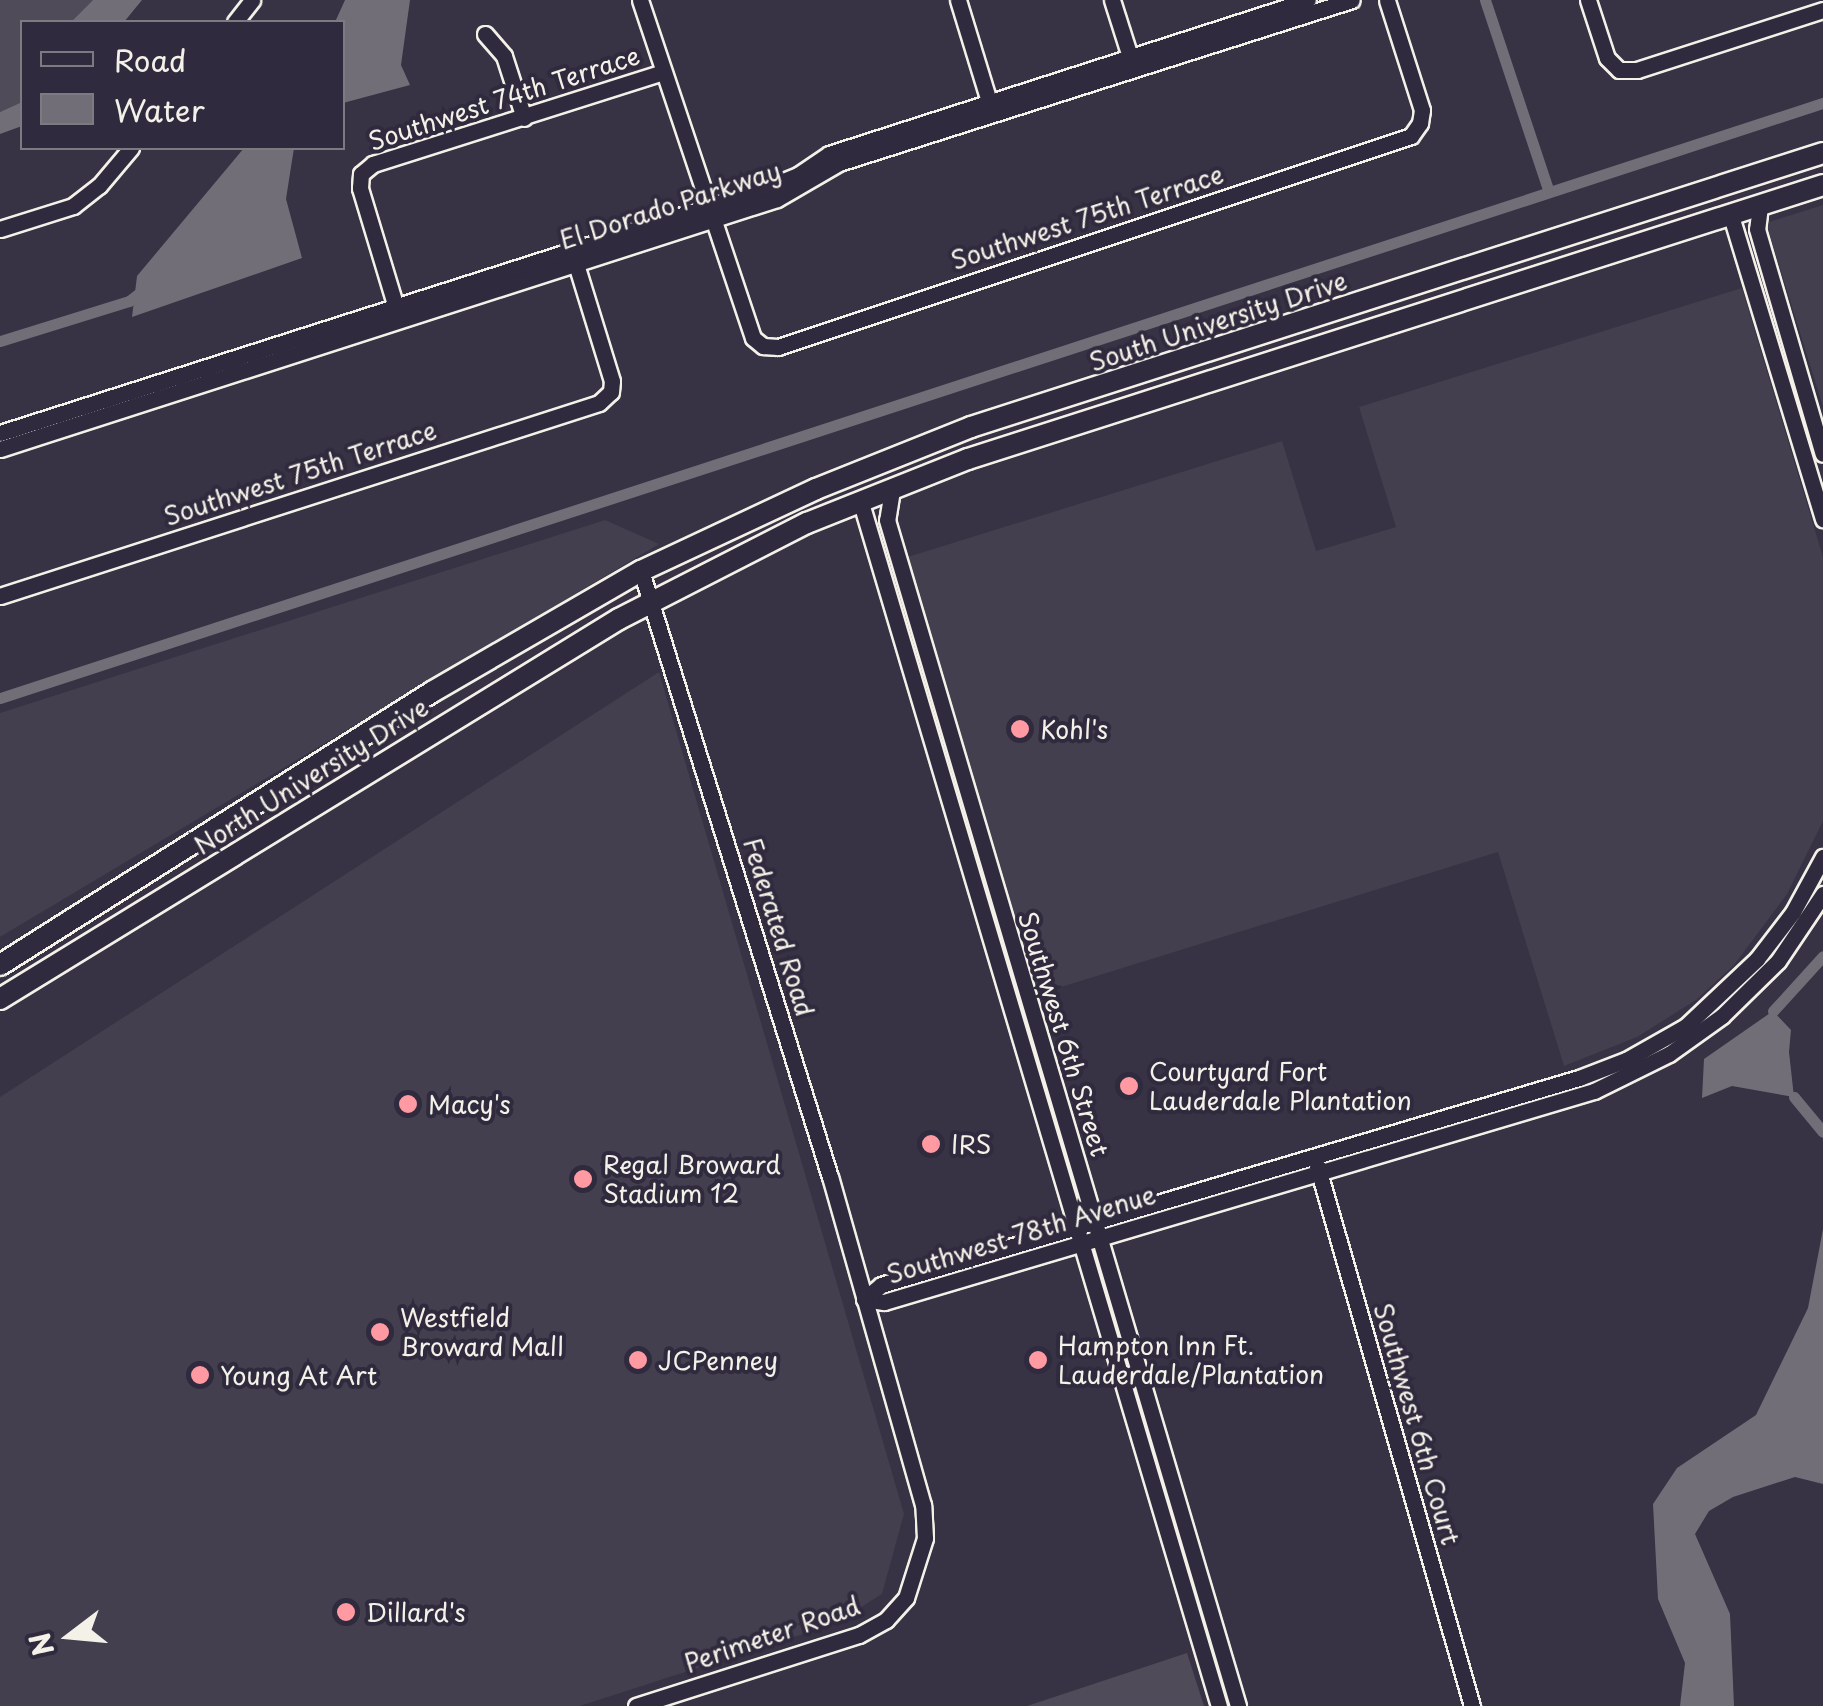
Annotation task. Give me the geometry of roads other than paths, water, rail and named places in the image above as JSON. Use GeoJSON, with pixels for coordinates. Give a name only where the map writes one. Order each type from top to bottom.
{"type":"FeatureCollection","features":[{"type":"Feature","properties":{"kind":"main road","name":"South University Drive"},"geometry":{"type":"LineString","coordinates":[[641,571],[886,460],[1011,414],[1823,152]]}},
{"type":"Feature","properties":{"kind":"main road"},"geometry":{"type":"LineString","coordinates":[[1731,216],[1737,198],[1756,174]]}},
{"type":"Feature","properties":{"kind":"main road"},"geometry":{"type":"LineString","coordinates":[[652,600],[772,539],[892,490],[1070,426],[1823,184]]}},
{"type":"Feature","properties":{"kind":"main road"},"geometry":{"type":"LineString","coordinates":[[861,503],[886,460]]}},
{"type":"Feature","properties":{"kind":"main road","name":"North University Drive"},"geometry":{"type":"LineString","coordinates":[[0,965],[495,656],[641,571]]}},
{"type":"Feature","properties":{"kind":"main road","name":"North University Drive"},"geometry":{"type":"LineString","coordinates":[[1,998],[652,600]]}},
{"type":"Feature","properties":{"kind":"main road"},"geometry":{"type":"LineString","coordinates":[[300,812],[315,778],[483,673],[495,656]]}},
{"type":"Feature","properties":{"kind":"main road"},"geometry":{"type":"LineString","coordinates":[[1,998],[10,980],[105,919],[121,888]]}},
{"type":"Feature","properties":{"kind":"street"},"geometry":{"type":"LineString","coordinates":[[237,20],[252,0]]}},
{"type":"Feature","properties":{"kind":"street"},"geometry":{"type":"LineString","coordinates":[[640,0],[708,212]]}},
{"type":"Feature","properties":{"kind":"street"},"geometry":{"type":"LineString","coordinates":[[958,0],[991,108]]}},
{"type":"Feature","properties":{"kind":"street"},"geometry":{"type":"LineString","coordinates":[[1112,0],[1132,63]]}},
{"type":"Feature","properties":{"kind":"street","name":"El Dorado Parkway"},"geometry":{"type":"LineString","coordinates":[[1132,63],[1308,0]]}},
{"type":"Feature","properties":{"kind":"street","name":"El Dorado Parkway"},"geometry":{"type":"LineString","coordinates":[[0,433],[398,313],[708,212],[781,183],[829,154],[1352,0]]}},
{"type":"Feature","properties":{"kind":"street","name":"Southwest 75th Terrace"},"geometry":{"type":"LineString","coordinates":[[708,212],[753,338],[764,346],[778,347],[1411,136],[1420,123],[1422,110],[1387,0]]}},
{"type":"Feature","properties":{"kind":"street"},"geometry":{"type":"LineString","coordinates":[[1588,0],[1606,58],[1620,70],[1636,70],[1823,10]]}},
{"type":"Feature","properties":{"kind":"street"},"geometry":{"type":"LineString","coordinates":[[485,34],[504,56],[524,118]]}},
{"type":"Feature","properties":{"kind":"street","name":"Southwest 74th Terrace"},"geometry":{"type":"LineString","coordinates":[[398,313],[360,188],[361,174],[373,164],[664,72]]}},
{"type":"Feature","properties":{"kind":"street"},"geometry":{"type":"LineString","coordinates":[[0,229],[73,206],[99,186],[129,150]]}},
{"type":"Feature","properties":{"kind":"street"},"geometry":{"type":"LineString","coordinates":[[1760,206],[1757,228],[1823,454]]}},
{"type":"Feature","properties":{"kind":"street"},"geometry":{"type":"LineString","coordinates":[[1731,216],[1823,518]]}},
{"type":"Feature","properties":{"kind":"street","name":"Southwest 75th Terrace"},"geometry":{"type":"LineString","coordinates":[[0,596],[599,403],[611,392],[610,370],[574,257]]}},
{"type":"Feature","properties":{"kind":"street","name":"El Dorado Parkway"},"geometry":{"type":"LineString","coordinates":[[0,449],[398,313]]}},
{"type":"Feature","properties":{"kind":"street","name":"Southwest 6th Street"},"geometry":{"type":"LineString","coordinates":[[892,490],[886,512],[892,537],[1238,1706]]}},
{"type":"Feature","properties":{"kind":"street","name":"Southwest 6th Street"},"geometry":{"type":"LineString","coordinates":[[861,503],[1219,1706]]}},
{"type":"Feature","properties":{"kind":"street","name":"Federated Road"},"geometry":{"type":"LineString","coordinates":[[641,571],[864,1299]]}},
{"type":"Feature","properties":{"kind":"street","name":"Southwest 78th Avenue"},"geometry":{"type":"LineString","coordinates":[[864,1299],[881,1285],[1579,1078],[1658,1043],[1708,1008],[1757,959],[1793,912],[1823,856]]}},
{"type":"Feature","properties":{"kind":"street","name":"Southwest 78th Avenue"},"geometry":{"type":"LineString","coordinates":[[864,1299],[884,1302],[1552,1104],[1628,1076],[1722,1016],[1778,961],[1823,894]]}},
{"type":"Feature","properties":{"kind":"street"},"geometry":{"type":"LineString","coordinates":[[1552,1104],[1579,1078]]}},
{"type":"Feature","properties":{"kind":"street"},"geometry":{"type":"LineString","coordinates":[[1532,1109],[1557,1084]]}},
{"type":"Feature","properties":{"kind":"street","name":"Southwest 6th Court"},"geometry":{"type":"LineString","coordinates":[[1314,1157],[1472,1706]]}},
{"type":"Feature","properties":{"kind":"street","name":"Perimeter Road"},"geometry":{"type":"LineString","coordinates":[[649,1705],[859,1635],[886,1620],[906,1598],[925,1538],[923,1505],[864,1299]]}},
{"type":"Feature","properties":{"kind":"water"},"geometry":{"type":"Polygon","coordinates":[[[93,0],[142,0],[126,20],[73,20],[93,0]]]}},
{"type":"Feature","properties":{"kind":"water"},"geometry":{"type":"Polygon","coordinates":[[[345,0],[410,0],[401,65],[410,85],[345,102],[345,20],[336,20],[345,0]]]}},
{"type":"Feature","properties":{"kind":"water"},"geometry":{"type":"Polygon","coordinates":[[[20,103],[20,127],[0,134],[0,112],[20,103]]]}},
{"type":"Feature","properties":{"kind":"water"},"geometry":{"type":"Polygon","coordinates":[[[242,150],[294,150],[286,199],[302,258],[132,317],[137,276],[242,150]]]}},
{"type":"Feature","properties":{"kind":"water"},"geometry":{"type":"Polygon","coordinates":[[[1773,1011],[1791,1030],[1794,1097],[1732,1086],[1702,1098],[1704,1059],[1773,1011]]]}},
{"type":"Feature","properties":{"kind":"water"},"geometry":{"type":"Polygon","coordinates":[[[1823,1229],[1823,1484],[1795,1477],[1733,1497],[1709,1511],[1695,1534],[1730,1614],[1734,1706],[1680,1706],[1685,1663],[1658,1599],[1653,1504],[1677,1468],[1756,1415],[1808,1308],[1823,1229]]]}},
{"type":"Feature","properties":{"kind":"waterway"},"geometry":{"type":"LineString","coordinates":[[1485,0],[1548,189]]}},
{"type":"Feature","properties":{"kind":"waterway"},"geometry":{"type":"LineString","coordinates":[[0,698],[1823,103]]}},
{"type":"Feature","properties":{"kind":"waterway"},"geometry":{"type":"LineString","coordinates":[[0,341],[129,301],[147,287]]}},
{"type":"Feature","properties":{"kind":"waterway"},"geometry":{"type":"LineString","coordinates":[[1773,1011],[1823,956]]}},
{"type":"Feature","properties":{"kind":"waterway"},"geometry":{"type":"LineString","coordinates":[[1794,1097],[1823,1132]]}},
{"type":"Feature","properties":{"kind":"place","name":"Kohl's"},"geometry":{"type":"Point","coordinates":[1020,729]}},
{"type":"Feature","properties":{"kind":"place","name":"Courtyard Fort Lauderdale Plantation"},"geometry":{"type":"Point","coordinates":[1129,1086]}},
{"type":"Feature","properties":{"kind":"place","name":"Macy's"},"geometry":{"type":"Point","coordinates":[408,1104]}},
{"type":"Feature","properties":{"kind":"place","name":"IRS"},"geometry":{"type":"Point","coordinates":[931,1144]}},
{"type":"Feature","properties":{"kind":"place","name":"Regal Broward Stadium 12"},"geometry":{"type":"Point","coordinates":[583,1179]}},
{"type":"Feature","properties":{"kind":"place","name":"Westfield Broward Mall"},"geometry":{"type":"Point","coordinates":[380,1332]}},
{"type":"Feature","properties":{"kind":"place","name":"JCPenney"},"geometry":{"type":"Point","coordinates":[638,1360]}},
{"type":"Feature","properties":{"kind":"place","name":"Hampton Inn Ft. Lauderdale/Plantation"},"geometry":{"type":"Point","coordinates":[1038,1360]}},
{"type":"Feature","properties":{"kind":"place","name":"Young At Art"},"geometry":{"type":"Point","coordinates":[200,1375]}},
{"type":"Feature","properties":{"kind":"place","name":"Dillard's"},"geometry":{"type":"Point","coordinates":[346,1612]}}]}
